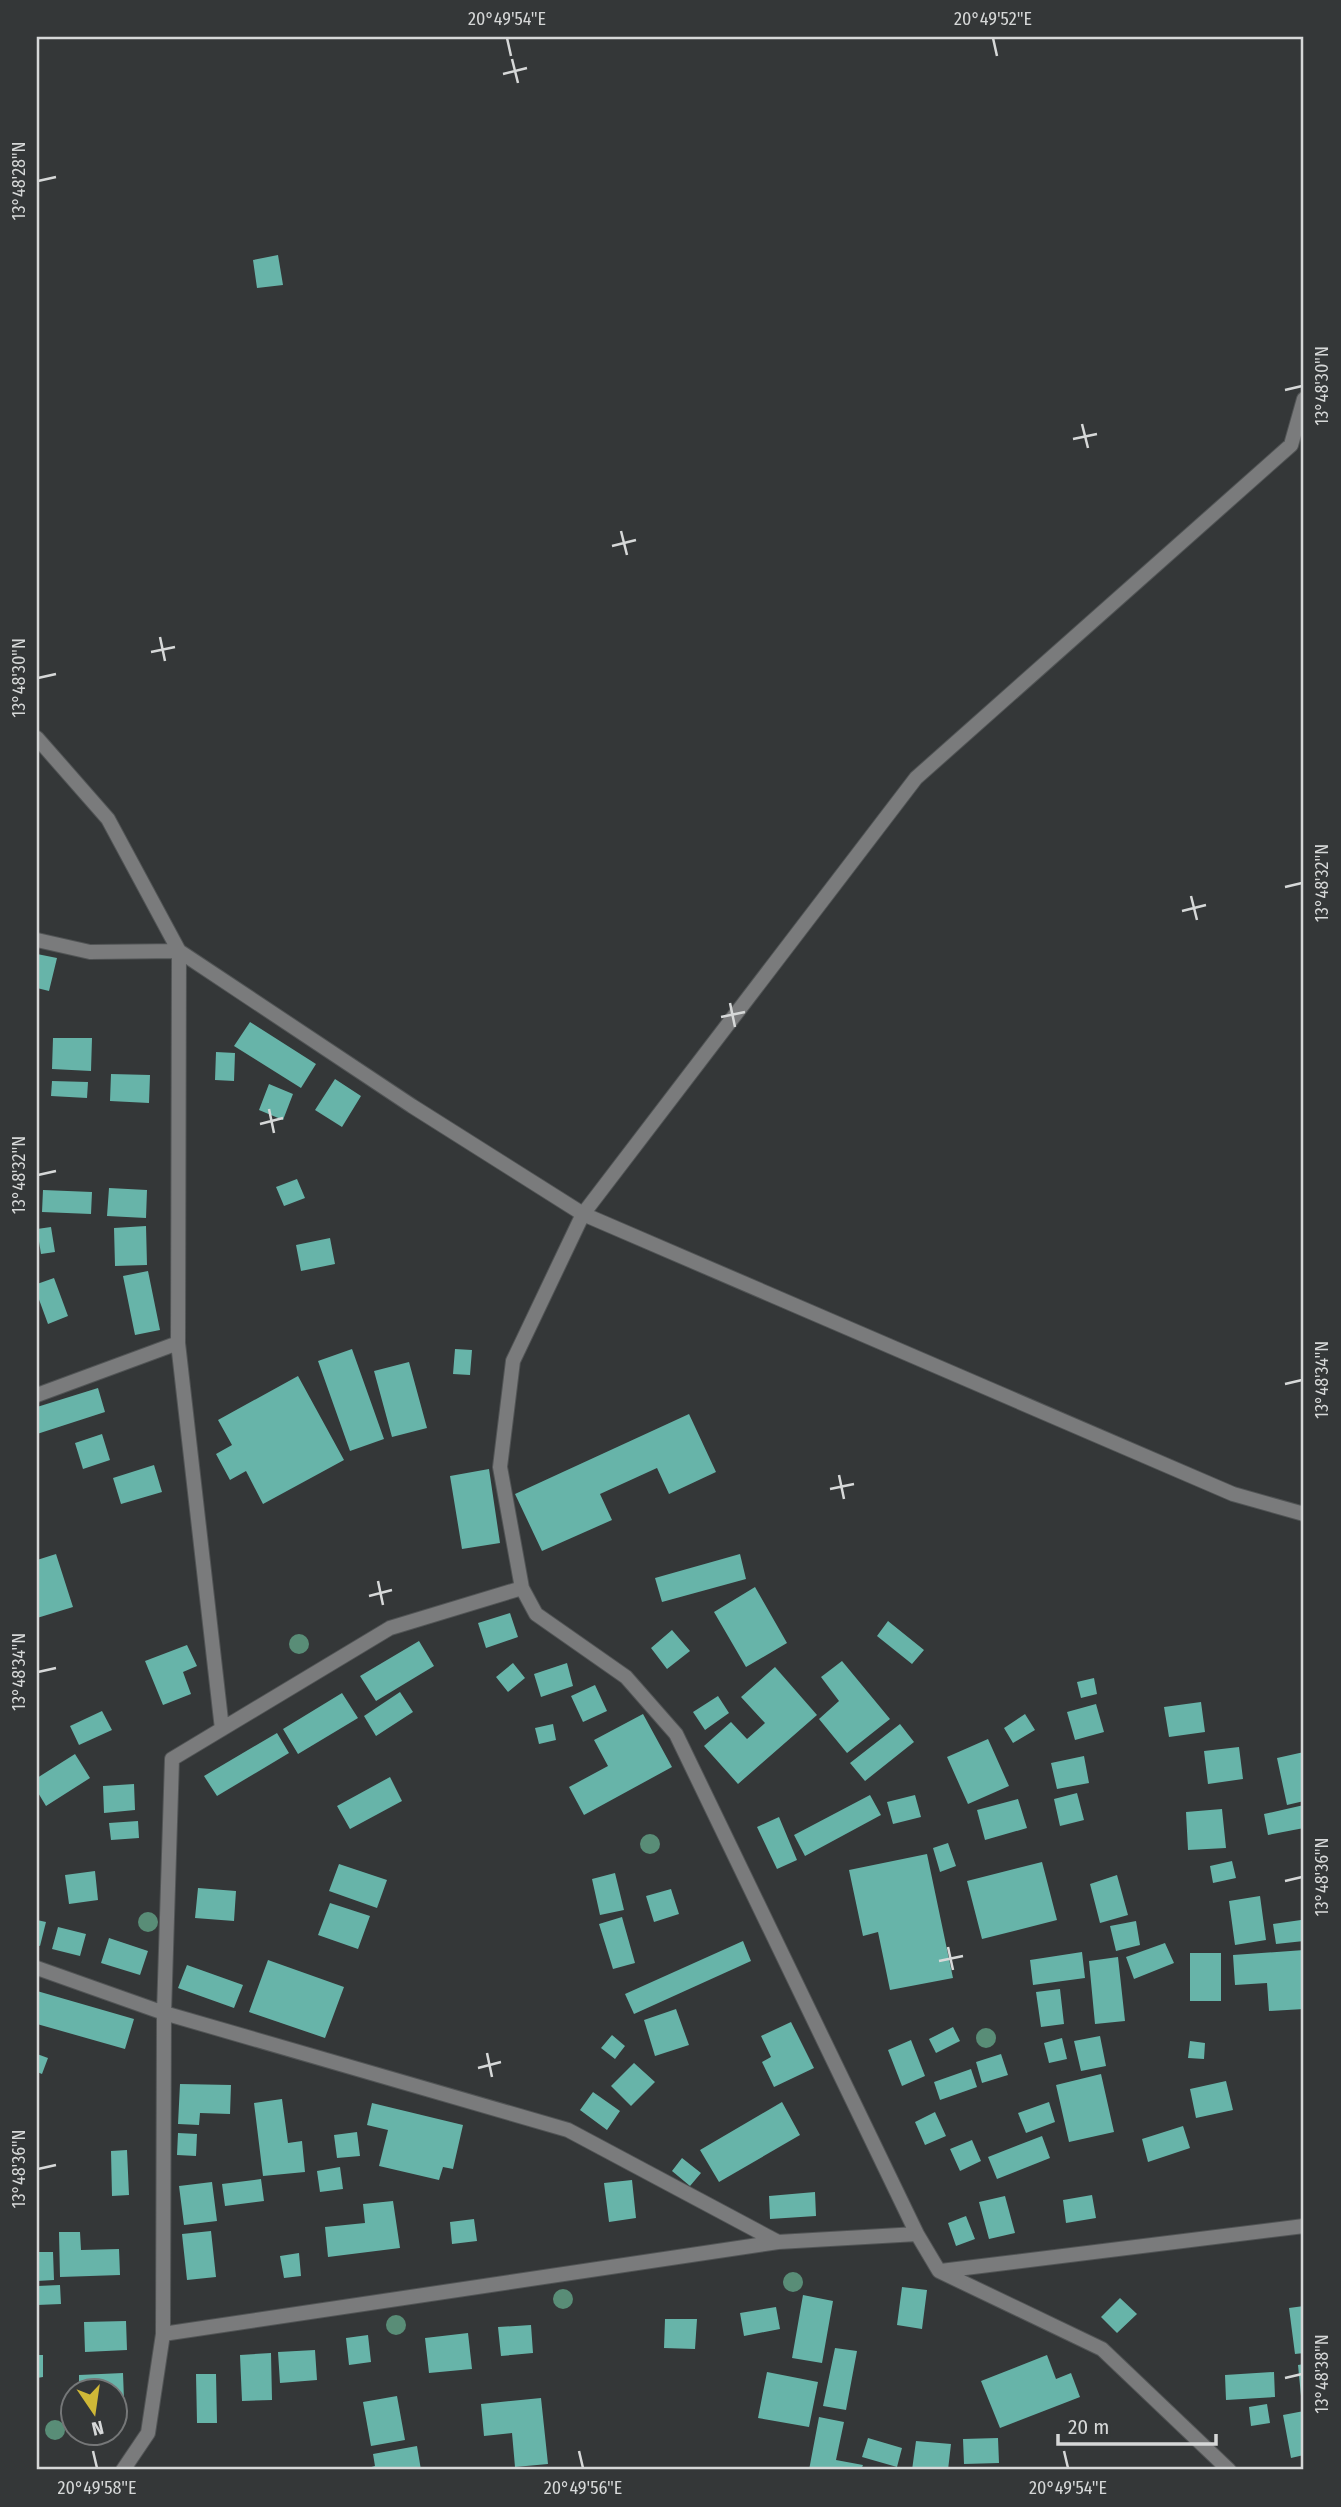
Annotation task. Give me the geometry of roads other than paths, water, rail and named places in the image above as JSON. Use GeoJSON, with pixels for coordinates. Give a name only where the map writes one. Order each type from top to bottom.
{"type":"FeatureCollection","features":[{"type":"Feature","properties":{"kind":"street"},"geometry":{"type":"LineString","coordinates":[[1229,2470],[1102,2349],[939,2271],[917,2234],[676,1734],[626,1677],[536,1614],[522,1588],[500,1467],[513,1361],[583,1214],[915,778],[1291,445],[1304,399]]}},
{"type":"Feature","properties":{"kind":"street"},"geometry":{"type":"LineString","coordinates":[[37,738],[108,819],[179,951],[412,1106],[583,1214],[1233,1494],[1304,1514]]}},
{"type":"Feature","properties":{"kind":"street"},"geometry":{"type":"LineString","coordinates":[[37,940],[90,952],[179,951]]}},
{"type":"Feature","properties":{"kind":"street"},"geometry":{"type":"LineString","coordinates":[[179,951],[178,1343],[222,1728]]}},
{"type":"Feature","properties":{"kind":"street"},"geometry":{"type":"LineString","coordinates":[[37,1395],[178,1343]]}},
{"type":"Feature","properties":{"kind":"street"},"geometry":{"type":"LineString","coordinates":[[123,2470],[148,2433],[163,2334],[164,2013],[172,1759],[390,1628],[522,1588]]}},
{"type":"Feature","properties":{"kind":"street"},"geometry":{"type":"LineString","coordinates":[[37,1968],[164,2013],[568,2130],[778,2242]]}},
{"type":"Feature","properties":{"kind":"street"},"geometry":{"type":"LineString","coordinates":[[939,2271],[1304,2226]]}},
{"type":"Feature","properties":{"kind":"street"},"geometry":{"type":"LineString","coordinates":[[163,2334],[778,2242],[917,2234]]}}]}
